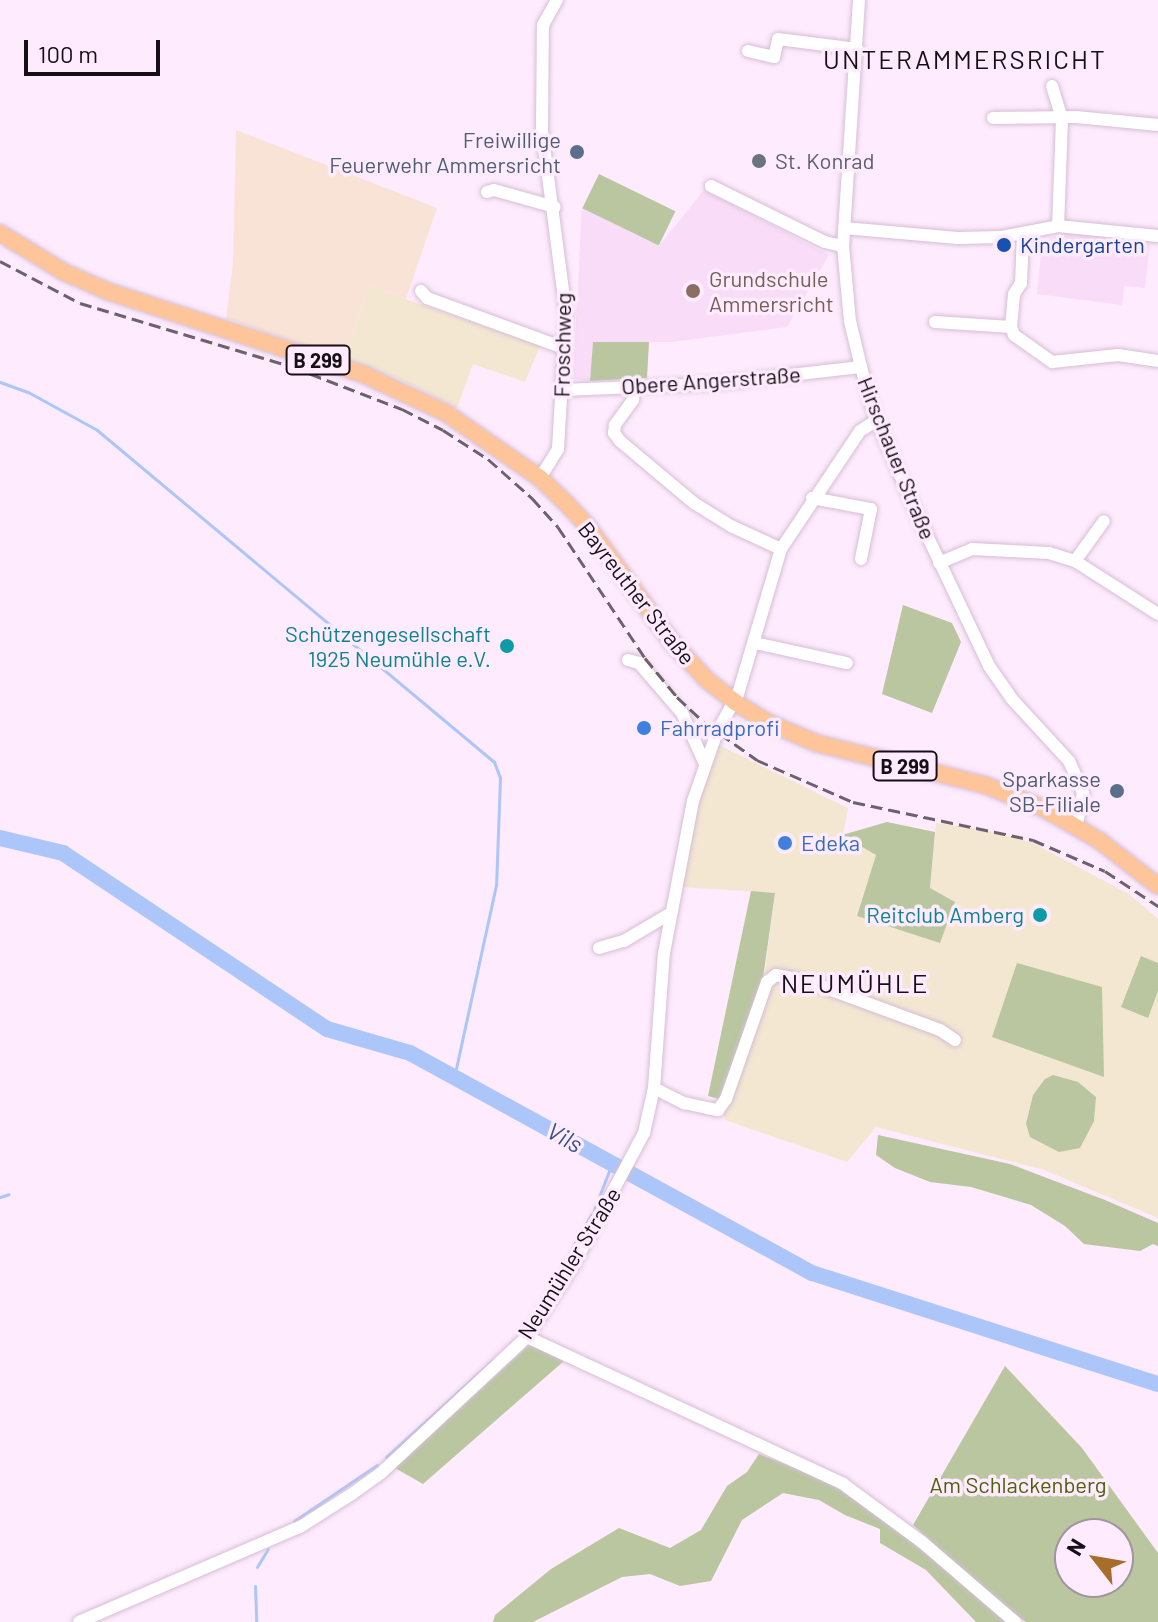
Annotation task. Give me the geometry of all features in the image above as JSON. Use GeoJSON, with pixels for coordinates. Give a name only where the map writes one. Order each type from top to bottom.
{"type":"FeatureCollection","features":[{"type":"Feature","properties":{"kind":"main road","name":"Bayreuther Straße"},"geometry":{"type":"LineString","coordinates":[[0,233],[64,272],[107,291],[365,375],[446,413],[540,478],[588,527],[671,641],[707,680],[735,702],[767,722],[816,743],[985,785],[1077,825],[1158,886]]}},
{"type":"Feature","properties":{"kind":"street","name":"Froschweg"},"geometry":{"type":"LineString","coordinates":[[540,478],[558,449],[566,313],[555,207],[542,130],[540,68],[543,25],[557,0]]}},
{"type":"Feature","properties":{"kind":"street","name":"Hirschauer Straße"},"geometry":{"type":"LineString","coordinates":[[859,0],[843,246],[850,321],[861,367],[877,420],[939,563],[989,666],[1011,698],[1069,761],[1083,793],[1077,825]]}},
{"type":"Feature","properties":{"kind":"street"},"geometry":{"type":"LineString","coordinates":[[748,51],[774,57],[778,39],[857,49]]}},
{"type":"Feature","properties":{"kind":"street"},"geometry":{"type":"LineString","coordinates":[[1052,86],[1062,119],[1058,226]]}},
{"type":"Feature","properties":{"kind":"street"},"geometry":{"type":"LineString","coordinates":[[993,118],[1077,117],[1158,125]]}},
{"type":"Feature","properties":{"kind":"street"},"geometry":{"type":"LineString","coordinates":[[711,186],[825,242],[843,246]]}},
{"type":"Feature","properties":{"kind":"street"},"geometry":{"type":"LineString","coordinates":[[487,192],[494,190],[555,207]]}},
{"type":"Feature","properties":{"kind":"street"},"geometry":{"type":"LineString","coordinates":[[844,228],[958,238],[1023,234],[1058,226],[1158,236]]}},
{"type":"Feature","properties":{"kind":"street"},"geometry":{"type":"LineString","coordinates":[[1023,234],[1021,283],[1014,294],[1011,327],[1014,335],[1052,362],[1118,355],[1158,361]]}},
{"type":"Feature","properties":{"kind":"street"},"geometry":{"type":"LineString","coordinates":[[421,291],[427,298],[564,348]]}},
{"type":"Feature","properties":{"kind":"street"},"geometry":{"type":"LineString","coordinates":[[935,322],[1011,327]]}},
{"type":"Feature","properties":{"kind":"street","name":"Obere Angerstraße"},"geometry":{"type":"LineString","coordinates":[[562,390],[711,384],[861,367]]}},
{"type":"Feature","properties":{"kind":"street"},"geometry":{"type":"LineString","coordinates":[[634,387],[633,400],[615,425],[614,433],[620,441],[694,503],[731,526],[781,549]]}},
{"type":"Feature","properties":{"kind":"street","name":"Neumühler Straße"},"geometry":{"type":"LineString","coordinates":[[79,1622],[300,1527],[352,1494],[381,1473],[527,1337],[573,1266],[638,1147],[654,1088],[664,953],[690,816],[705,764],[735,702],[781,549],[812,498],[860,431],[877,420]]}},
{"type":"Feature","properties":{"kind":"street"},"geometry":{"type":"LineString","coordinates":[[812,498],[871,509],[861,559]]}},
{"type":"Feature","properties":{"kind":"street"},"geometry":{"type":"LineString","coordinates":[[1075,561],[1104,521]]}},
{"type":"Feature","properties":{"kind":"street"},"geometry":{"type":"LineString","coordinates":[[939,563],[972,549],[1049,553],[1075,561],[1158,614]]}},
{"type":"Feature","properties":{"kind":"street"},"geometry":{"type":"LineString","coordinates":[[755,643],[847,663]]}},
{"type":"Feature","properties":{"kind":"street"},"geometry":{"type":"LineString","coordinates":[[628,660],[639,663],[682,713],[705,764]]}},
{"type":"Feature","properties":{"kind":"street"},"geometry":{"type":"LineString","coordinates":[[599,948],[624,941],[671,913]]}},
{"type":"Feature","properties":{"kind":"street"},"geometry":{"type":"LineString","coordinates":[[654,1088],[684,1103],[718,1110],[726,1099],[767,982],[776,975],[822,987],[940,1030],[955,1040]]}},
{"type":"Feature","properties":{"kind":"street"},"geometry":{"type":"LineString","coordinates":[[527,1337],[843,1484],[922,1542],[1015,1622]]}},
{"type":"Feature","properties":{"kind":"shaded area"},"geometry":{"type":"Polygon","coordinates":[[[236,130],[437,208],[406,299],[368,286],[345,359],[226,319],[233,263],[236,130]]]}},
{"type":"Feature","properties":{"kind":"shaded area","name":"Grundschule Ammersricht"},"geometry":{"type":"Polygon","coordinates":[[[704,190],[829,255],[787,327],[671,342],[593,342],[590,381],[573,379],[582,208],[659,246],[704,190]]]}},
{"type":"Feature","properties":{"kind":"shaded area"},"geometry":{"type":"Polygon","coordinates":[[[1064,231],[1150,242],[1145,288],[1124,286],[1122,305],[1037,294],[1042,244],[1064,231]]]}},
{"type":"Feature","properties":{"kind":"shaded area"},"geometry":{"type":"Polygon","coordinates":[[[368,286],[540,346],[525,382],[473,364],[457,408],[396,378],[345,359],[368,286]]]}},
{"type":"Feature","properties":{"kind":"shaded area"},"geometry":{"type":"Polygon","coordinates":[[[719,745],[848,808],[843,835],[876,855],[857,916],[940,942],[930,888],[936,823],[986,830],[1033,843],[1129,894],[1158,919],[1158,1218],[1044,1170],[876,1127],[847,1162],[725,1120],[719,1099],[764,978],[775,893],[680,887],[701,795],[719,745]]]}},
{"type":"Feature","properties":{"kind":"green space"},"geometry":{"type":"Polygon","coordinates":[[[599,174],[675,211],[659,245],[582,208],[599,174]]]}},
{"type":"Feature","properties":{"kind":"green space"},"geometry":{"type":"Polygon","coordinates":[[[593,342],[649,342],[647,378],[590,381],[593,342]]]}},
{"type":"Feature","properties":{"kind":"green space"},"geometry":{"type":"Polygon","coordinates":[[[903,605],[952,623],[961,642],[932,713],[882,694],[903,605]]]}},
{"type":"Feature","properties":{"kind":"green space"},"geometry":{"type":"Polygon","coordinates":[[[887,822],[935,832],[930,888],[955,902],[940,943],[857,916],[876,855],[842,835],[887,822]]]}},
{"type":"Feature","properties":{"kind":"green space"},"geometry":{"type":"Polygon","coordinates":[[[751,891],[775,893],[763,978],[719,1099],[708,1096],[751,891]]]}},
{"type":"Feature","properties":{"kind":"green space"},"geometry":{"type":"Polygon","coordinates":[[[1141,956],[1158,963],[1158,991],[1148,1018],[1121,1007],[1141,956]]]}},
{"type":"Feature","properties":{"kind":"green space"},"geometry":{"type":"Polygon","coordinates":[[[1017,963],[1102,987],[1104,1077],[992,1037],[1017,963]]]}},
{"type":"Feature","properties":{"kind":"green space"},"geometry":{"type":"Polygon","coordinates":[[[1053,1075],[1078,1082],[1096,1097],[1094,1121],[1080,1148],[1059,1152],[1030,1137],[1026,1124],[1033,1095],[1045,1079],[1053,1075]]]}},
{"type":"Feature","properties":{"kind":"green space"},"geometry":{"type":"Polygon","coordinates":[[[878,1135],[1010,1164],[1105,1200],[1158,1223],[1158,1246],[1153,1244],[1140,1251],[1084,1244],[1065,1226],[1031,1205],[971,1187],[930,1182],[895,1168],[876,1155],[878,1135]]]}},
{"type":"Feature","properties":{"kind":"green space"},"geometry":{"type":"Polygon","coordinates":[[[530,1344],[564,1361],[423,1484],[395,1468],[530,1344]]]}},
{"type":"Feature","properties":{"kind":"green space","name":"Am Schlackenberg"},"geometry":{"type":"Polygon","coordinates":[[[1005,1366],[1082,1448],[1133,1518],[1054,1518],[1054,1598],[1134,1598],[1134,1520],[1158,1553],[1158,1622],[1026,1622],[996,1601],[913,1525],[1005,1366]]]}},
{"type":"Feature","properties":{"kind":"green space"},"geometry":{"type":"Polygon","coordinates":[[[759,1454],[829,1481],[875,1508],[1008,1622],[976,1622],[926,1570],[880,1543],[880,1529],[819,1500],[783,1493],[742,1520],[711,1581],[680,1586],[650,1574],[622,1577],[533,1622],[493,1622],[495,1615],[551,1569],[619,1528],[670,1548],[701,1530],[727,1486],[747,1472],[759,1454]]]}},
{"type":"Feature","properties":{"kind":"waterway"},"geometry":{"type":"LineString","coordinates":[[0,382],[28,392],[97,430],[494,762],[500,778],[496,885],[454,1077]]}},
{"type":"Feature","properties":{"kind":"waterway","name":"Vils"},"geometry":{"type":"LineString","coordinates":[[0,838],[63,853],[327,1029],[410,1053],[812,1273],[1158,1384]]}},
{"type":"Feature","properties":{"kind":"waterway"},"geometry":{"type":"LineString","coordinates":[[594,1210],[612,1163]]}},
{"type":"Feature","properties":{"kind":"waterway"},"geometry":{"type":"LineString","coordinates":[[0,1197],[9,1194]]}},
{"type":"Feature","properties":{"kind":"waterway"},"geometry":{"type":"LineString","coordinates":[[524,1331],[591,1215]]}},
{"type":"Feature","properties":{"kind":"waterway"},"geometry":{"type":"LineString","coordinates":[[386,1457],[493,1360]]}},
{"type":"Feature","properties":{"kind":"waterway"},"geometry":{"type":"LineString","coordinates":[[294,1521],[377,1465]]}},
{"type":"Feature","properties":{"kind":"waterway"},"geometry":{"type":"LineString","coordinates":[[257,1567],[268,1549]]}},
{"type":"Feature","properties":{"kind":"waterway"},"geometry":{"type":"LineString","coordinates":[[255,1586],[256,1622]]}},
{"type":"Feature","properties":{"kind":"railway"},"geometry":{"type":"LineString","coordinates":[[0,261],[80,303],[293,367],[402,409],[443,430],[488,459],[532,498],[558,527],[645,658],[677,697],[705,723],[757,760],[853,802],[1033,840],[1105,871],[1158,906]]}},
{"type":"Feature","properties":{"kind":"place","name":"Freiwillige Feuerwehr Ammersricht"},"geometry":{"type":"Point","coordinates":[577,152]}},
{"type":"Feature","properties":{"kind":"place","name":"St. Konrad"},"geometry":{"type":"Point","coordinates":[759,161]}},
{"type":"Feature","properties":{"kind":"place","name":"Kindergarten"},"geometry":{"type":"Point","coordinates":[1004,245]}},
{"type":"Feature","properties":{"kind":"place","name":"Grundschule Ammersricht"},"geometry":{"type":"Point","coordinates":[693,291]}},
{"type":"Feature","properties":{"kind":"place","name":"Schützengesellschaft 1925 Neumühle e.V."},"geometry":{"type":"Point","coordinates":[507,646]}},
{"type":"Feature","properties":{"kind":"place","name":"Fahrradprofi"},"geometry":{"type":"Point","coordinates":[644,728]}},
{"type":"Feature","properties":{"kind":"place","name":"Sparkasse SB-Filiale"},"geometry":{"type":"Point","coordinates":[1117,791]}},
{"type":"Feature","properties":{"kind":"place","name":"Edeka"},"geometry":{"type":"Point","coordinates":[785,843]}},
{"type":"Feature","properties":{"kind":"place","name":"Reitclub Amberg"},"geometry":{"type":"Point","coordinates":[1040,915]}},
{"type":"Feature","properties":{"kind":"district","name":"UNTERAMMERSRICHT"},"geometry":{"type":"Point","coordinates":[965,59]}},
{"type":"Feature","properties":{"kind":"district","name":"NEUMÜHLE"},"geometry":{"type":"Point","coordinates":[855,983]}}]}
